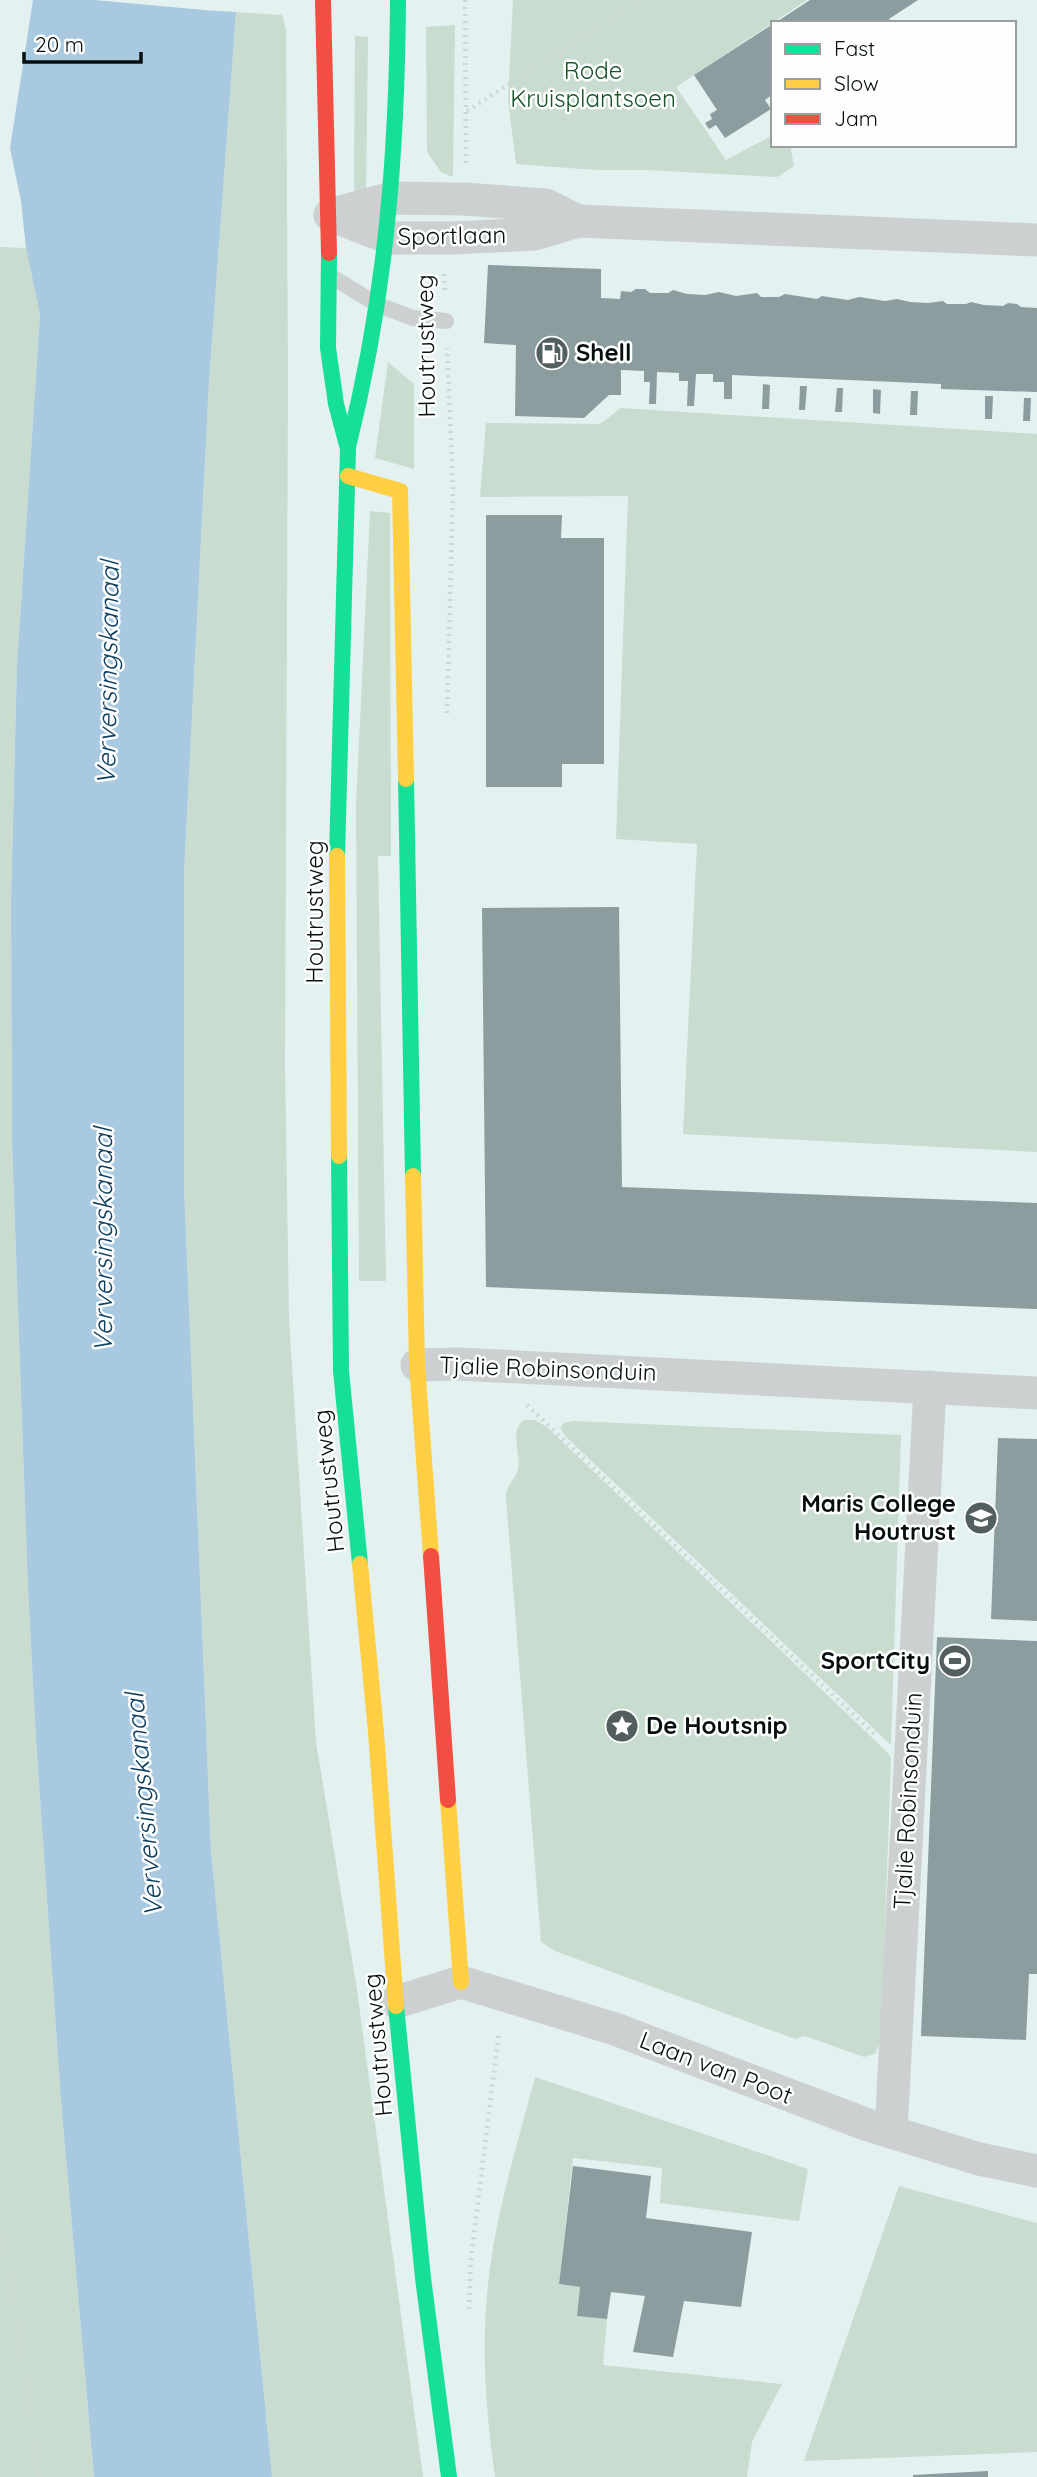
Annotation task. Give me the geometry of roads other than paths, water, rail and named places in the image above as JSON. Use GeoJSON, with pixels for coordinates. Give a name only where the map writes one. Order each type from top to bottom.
{"type":"FeatureCollection","features":[{"type":"Feature","properties":{"kind":"main road","name":"Houtrustweg"},"geometry":{"type":"LineString","coordinates":[[323,0],[330,215],[328,348],[336,404],[348,449],[337,866],[341,1371],[376,1732],[396,2002],[424,2278],[449,2477]]}},
{"type":"Feature","properties":{"kind":"main road","name":"Houtrustweg"},"geometry":{"type":"LineString","coordinates":[[348,449],[361,401],[389,238],[398,0]]}},
{"type":"Feature","properties":{"kind":"main road"},"geometry":{"type":"LineString","coordinates":[[348,476],[400,491],[418,1365],[461,1982]]}},
{"type":"Feature","properties":{"kind":"street","name":"Sportlaan"},"geometry":{"type":"LineString","coordinates":[[330,215],[392,198],[463,199],[546,205],[578,221]]}},
{"type":"Feature","properties":{"kind":"street","name":"Sportlaan"},"geometry":{"type":"LineString","coordinates":[[330,215],[389,238],[535,234],[578,221],[1037,240]]}},
{"type":"Feature","properties":{"kind":"street","name":"Tjalie Robinsonduin"},"geometry":{"type":"LineString","coordinates":[[418,1365],[458,1364],[1037,1392]]}},
{"type":"Feature","properties":{"kind":"street","name":"Tjalie Robinsonduin"},"geometry":{"type":"LineString","coordinates":[[891,2132],[930,1387]]}},
{"type":"Feature","properties":{"kind":"street"},"geometry":{"type":"LineString","coordinates":[[396,2002],[461,1982]]}},
{"type":"Feature","properties":{"kind":"street","name":"Laan van Poot"},"geometry":{"type":"LineString","coordinates":[[461,1982],[615,2029],[891,2132],[979,2159],[1037,2171]]}},
{"type":"Feature","properties":{"kind":"lane"},"geometry":{"type":"LineString","coordinates":[[330,276],[378,305],[414,318],[446,321]]}},
{"type":"Feature","properties":{"kind":"water","name":"Verversingskanaal"},"geometry":{"type":"Polygon","coordinates":[[[33,0],[201,0],[201,10],[236,12],[209,382],[184,874],[184,1184],[211,1851],[272,2477],[94,2477],[61,2101],[36,1740],[12,1142],[11,901],[17,665],[40,315],[10,148],[33,0]]]}},
{"type":"Feature","properties":{"kind":"place","name":"Shell"},"geometry":{"type":"Point","coordinates":[552,353]}},
{"type":"Feature","properties":{"kind":"place","name":"Maris College Houtrust"},"geometry":{"type":"Point","coordinates":[981,1518]}},
{"type":"Feature","properties":{"kind":"place","name":"SportCity"},"geometry":{"type":"Point","coordinates":[955,1661]}},
{"type":"Feature","properties":{"kind":"place","name":"De Houtsnip"},"geometry":{"type":"Point","coordinates":[622,1726]}},
{"type":"Feature","properties":{"kind":"park label","name":"Rode Kruisplantsoen"},"geometry":{"type":"Point","coordinates":[593,85]}}]}
